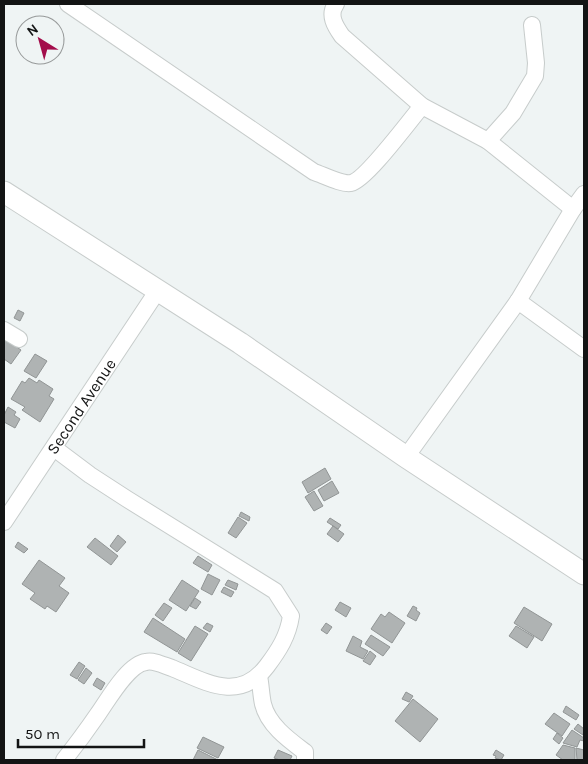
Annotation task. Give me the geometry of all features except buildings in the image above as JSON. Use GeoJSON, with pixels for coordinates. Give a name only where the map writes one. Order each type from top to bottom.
{"type":"FeatureCollection","features":[{"type":"Feature","properties":{"kind":"street"},"geometry":{"type":"LineString","coordinates":[[68,4],[314,172],[350,184],[359,180],[370,170],[422,106]]}},
{"type":"Feature","properties":{"kind":"street"},"geometry":{"type":"LineString","coordinates":[[336,4],[332,9],[333,24],[342,36],[422,106],[488,140],[573,209]]}},
{"type":"Feature","properties":{"kind":"street"},"geometry":{"type":"LineString","coordinates":[[488,140],[513,113],[535,76],[536,63],[532,25]]}},
{"type":"Feature","properties":{"kind":"street"},"geometry":{"type":"LineString","coordinates":[[4,192],[248,348],[406,457],[584,574]]}},
{"type":"Feature","properties":{"kind":"street"},"geometry":{"type":"LineString","coordinates":[[406,457],[518,301],[584,194]]}},
{"type":"Feature","properties":{"kind":"street","name":"Second Avenue"},"geometry":{"type":"LineString","coordinates":[[4,522],[158,290]]}},
{"type":"Feature","properties":{"kind":"street"},"geometry":{"type":"LineString","coordinates":[[518,301],[584,349]]}},
{"type":"Feature","properties":{"kind":"street"},"geometry":{"type":"LineString","coordinates":[[4,330],[19,339]]}},
{"type":"Feature","properties":{"kind":"street"},"geometry":{"type":"LineString","coordinates":[[54,448],[90,475],[127,499],[275,591],[292,616],[289,632],[278,652],[260,676],[236,688],[218,686],[161,664],[146,662],[132,669],[114,689],[64,760]]}},
{"type":"Feature","properties":{"kind":"street"},"geometry":{"type":"LineString","coordinates":[[260,676],[264,706],[272,721],[283,735],[304,752],[305,760]]}}]}
